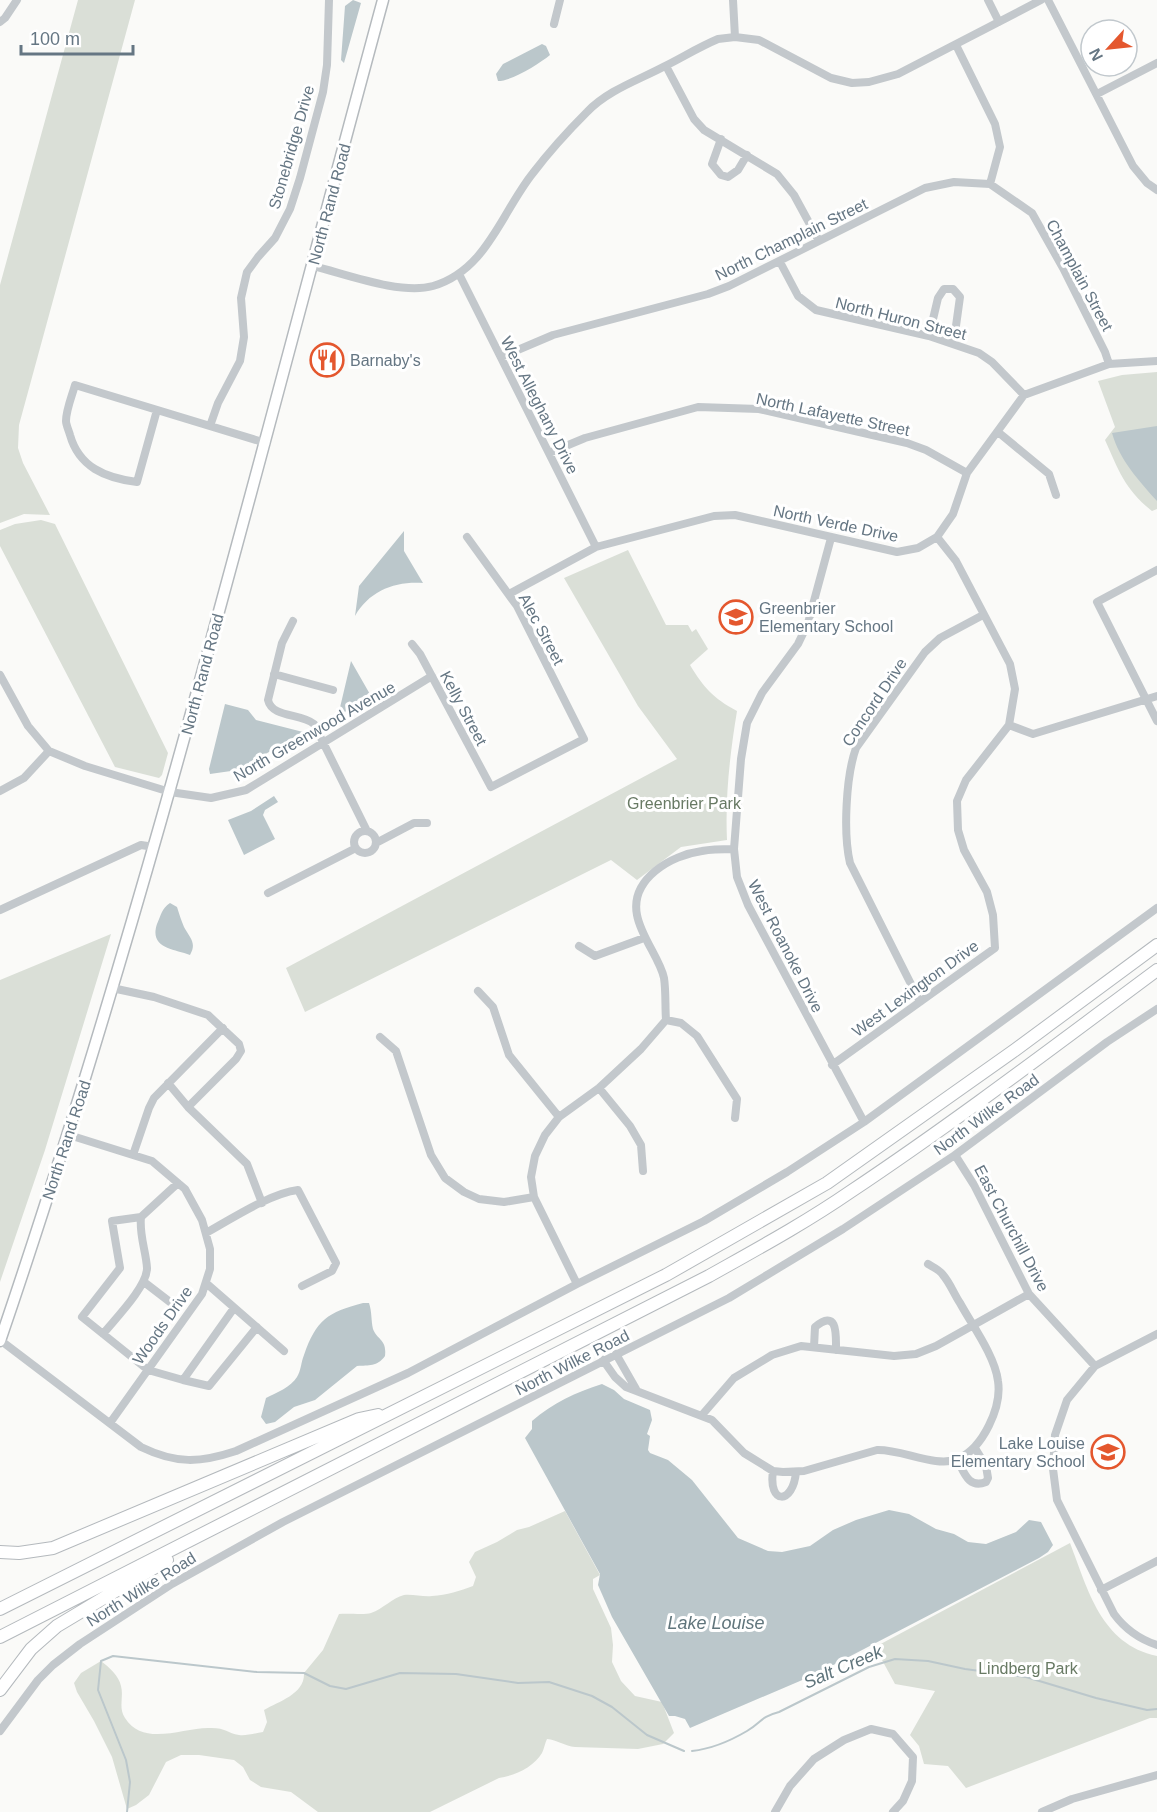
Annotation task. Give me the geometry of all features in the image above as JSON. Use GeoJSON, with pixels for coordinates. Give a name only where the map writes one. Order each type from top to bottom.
{"type":"FeatureCollection","features":[{"type":"Feature","properties":{"kind":"highway"},"geometry":{"type":"LineString","coordinates":[[0,1609],[666,1275],[827,1183],[1015,1050],[1157,945]]}},
{"type":"Feature","properties":{"kind":"highway"},"geometry":{"type":"LineString","coordinates":[[0,1637],[699,1281],[782,1235],[850,1192],[960,1116],[1157,970]]}},
{"type":"Feature","properties":{"kind":"highway"},"geometry":{"type":"LineString","coordinates":[[0,1552],[27,1553],[53,1548],[359,1419],[393,1412]]}},
{"type":"Feature","properties":{"kind":"highway"},"geometry":{"type":"LineString","coordinates":[[0,1690],[31,1649],[73,1615],[284,1492]]}},
{"type":"Feature","properties":{"kind":"main road","name":"North Rand Road"},"geometry":{"type":"LineString","coordinates":[[0,1341],[69,1135],[170,792],[266,443],[383,0]]}},
{"type":"Feature","properties":{"kind":"street"},"geometry":{"type":"LineString","coordinates":[[0,22],[17,0]]}},
{"type":"Feature","properties":{"kind":"street","name":"Stonebridge Drive"},"geometry":{"type":"LineString","coordinates":[[210,426],[218,403],[240,361],[244,337],[242,298],[247,272],[275,238],[290,209],[300,178],[323,92],[327,65],[329,0]]}},
{"type":"Feature","properties":{"kind":"street"},"geometry":{"type":"LineString","coordinates":[[554,24],[560,0]]}},
{"type":"Feature","properties":{"kind":"street"},"geometry":{"type":"LineString","coordinates":[[733,0],[735,37]]}},
{"type":"Feature","properties":{"kind":"street"},"geometry":{"type":"LineString","coordinates":[[988,0],[999,22]]}},
{"type":"Feature","properties":{"kind":"street"},"geometry":{"type":"LineString","coordinates":[[313,266],[391,286],[412,289],[431,287],[459,274],[483,253],[532,173],[588,110],[608,94],[718,39],[735,37],[759,40],[831,78],[859,83],[887,78],[1041,0]]}},
{"type":"Feature","properties":{"kind":"street"},"geometry":{"type":"LineString","coordinates":[[1048,0],[1133,166],[1147,183],[1157,190]]}},
{"type":"Feature","properties":{"kind":"street"},"geometry":{"type":"LineString","coordinates":[[956,45],[995,124],[1000,147],[990,184]]}},
{"type":"Feature","properties":{"kind":"street"},"geometry":{"type":"LineString","coordinates":[[1097,94],[1157,63]]}},
{"type":"Feature","properties":{"kind":"street"},"geometry":{"type":"LineString","coordinates":[[666,66],[694,119],[704,130],[721,138],[777,174],[788,188],[819,241]]}},
{"type":"Feature","properties":{"kind":"street"},"geometry":{"type":"LineString","coordinates":[[721,138],[712,164],[722,175],[728,177],[734,174],[747,155]]}},
{"type":"Feature","properties":{"kind":"street","name":"North Champlain Street"},"geometry":{"type":"LineString","coordinates":[[501,357],[554,335],[708,294],[780,262],[925,188],[954,182],[990,184]]}},
{"type":"Feature","properties":{"kind":"street","name":"Champlain Street"},"geometry":{"type":"LineString","coordinates":[[990,184],[1032,213],[1063,268],[1109,364]]}},
{"type":"Feature","properties":{"kind":"street","name":"North Huron Street"},"geometry":{"type":"LineString","coordinates":[[780,262],[798,296],[816,310],[951,341],[979,352],[1024,395]]}},
{"type":"Feature","properties":{"kind":"street","name":"West Alleghany Drive"},"geometry":{"type":"LineString","coordinates":[[459,274],[596,547]]}},
{"type":"Feature","properties":{"kind":"street"},"geometry":{"type":"LineString","coordinates":[[929,336],[938,298],[944,289],[953,289],[960,297],[955,333],[951,341]]}},
{"type":"Feature","properties":{"kind":"street"},"geometry":{"type":"LineString","coordinates":[[937,537],[953,514],[968,473],[1024,395],[1109,364],[1157,361]]}},
{"type":"Feature","properties":{"kind":"street"},"geometry":{"type":"LineString","coordinates":[[157,410],[137,482],[118,479],[82,460],[76,451],[66,421],[75,385],[266,443]]}},
{"type":"Feature","properties":{"kind":"street","name":"North Lafayette Street"},"geometry":{"type":"LineString","coordinates":[[549,453],[585,438],[698,408],[759,409],[907,442],[927,450],[968,473]]}},
{"type":"Feature","properties":{"kind":"street"},"geometry":{"type":"LineString","coordinates":[[998,432],[1049,474],[1056,495]]}},
{"type":"Feature","properties":{"kind":"street","name":"North Verde Drive"},"geometry":{"type":"LineString","coordinates":[[509,594],[596,547],[714,516],[735,515],[897,552],[918,548],[937,537]]}},
{"type":"Feature","properties":{"kind":"street","name":"Alec Street"},"geometry":{"type":"LineString","coordinates":[[467,537],[517,606],[584,739],[491,786]]}},
{"type":"Feature","properties":{"kind":"street","name":"West Lexington Drive"},"geometry":{"type":"LineString","coordinates":[[832,1065],[995,948],[993,915],[987,892],[964,850],[958,830],[957,801],[966,780],[1009,725],[1015,689],[1010,664],[956,561],[937,537]]}},
{"type":"Feature","properties":{"kind":"street","name":"West Roanoke Drive"},"geometry":{"type":"LineString","coordinates":[[831,538],[808,623],[798,644],[762,693],[747,723],[741,759],[734,849],[737,877],[748,905],[864,1122]]}},
{"type":"Feature","properties":{"kind":"street"},"geometry":{"type":"LineString","coordinates":[[1157,570],[1097,602],[1157,721]]}},
{"type":"Feature","properties":{"kind":"street","name":"Concord Drive"},"geometry":{"type":"LineString","coordinates":[[920,1002],[850,863],[846,845],[850,764],[856,748],[925,652],[940,638],[983,615]]}},
{"type":"Feature","properties":{"kind":"street"},"geometry":{"type":"LineString","coordinates":[[293,621],[282,643],[268,700],[269,706],[273,710],[308,719],[314,724],[367,831],[375,837],[374,848],[369,852],[362,852],[356,848],[355,842],[357,835],[367,831]]}},
{"type":"Feature","properties":{"kind":"street","name":"Kelly Street"},"geometry":{"type":"LineString","coordinates":[[412,644],[432,676],[491,786]]}},
{"type":"Feature","properties":{"kind":"street"},"geometry":{"type":"LineString","coordinates":[[274,674],[333,690]]}},
{"type":"Feature","properties":{"kind":"street"},"geometry":{"type":"LineString","coordinates":[[0,675],[28,726],[49,751],[24,778],[0,791]]}},
{"type":"Feature","properties":{"kind":"street","name":"North Greenwood Avenue"},"geometry":{"type":"LineString","coordinates":[[49,751],[85,766],[170,792],[211,798],[246,790],[432,676]]}},
{"type":"Feature","properties":{"kind":"street"},"geometry":{"type":"LineString","coordinates":[[1009,725],[1033,734],[1157,696]]}},
{"type":"Feature","properties":{"kind":"street"},"geometry":{"type":"LineString","coordinates":[[376,843],[414,823],[427,823]]}},
{"type":"Feature","properties":{"kind":"street"},"geometry":{"type":"LineString","coordinates":[[0,910],[141,845],[154,848]]}},
{"type":"Feature","properties":{"kind":"street"},"geometry":{"type":"LineString","coordinates":[[268,893],[356,848]]}},
{"type":"Feature","properties":{"kind":"street"},"geometry":{"type":"LineString","coordinates":[[577,1284],[534,1197],[531,1177],[535,1156],[545,1135],[559,1117],[599,1088],[641,1050],[666,1020],[663,977],[644,938],[636,914],[637,896],[644,881],[676,859],[700,851],[734,849]]}},
{"type":"Feature","properties":{"kind":"street"},"geometry":{"type":"LineString","coordinates":[[0,1341],[141,1447],[179,1461],[213,1459],[236,1451],[408,1373],[577,1284],[704,1221],[787,1172],[864,1122],[1157,908]]}},
{"type":"Feature","properties":{"kind":"street"},"geometry":{"type":"LineString","coordinates":[[579,945],[595,956],[644,938]]}},
{"type":"Feature","properties":{"kind":"street"},"geometry":{"type":"LineString","coordinates":[[112,988],[208,1015],[239,1044],[240,1054],[188,1107]]}},
{"type":"Feature","properties":{"kind":"street"},"geometry":{"type":"LineString","coordinates":[[478,991],[493,1007],[509,1055],[559,1117]]}},
{"type":"Feature","properties":{"kind":"street","name":"North Wilke Road"},"geometry":{"type":"LineString","coordinates":[[0,1731],[32,1688],[53,1665],[80,1644],[172,1584],[273,1527],[729,1298],[843,1229],[955,1155],[1107,1042],[1157,1010]]}},
{"type":"Feature","properties":{"kind":"street"},"geometry":{"type":"LineString","coordinates":[[666,1020],[681,1023],[697,1036],[737,1099],[735,1118]]}},
{"type":"Feature","properties":{"kind":"street"},"geometry":{"type":"LineString","coordinates":[[133,1155],[149,1108],[168,1083],[223,1028]]}},
{"type":"Feature","properties":{"kind":"street"},"geometry":{"type":"LineString","coordinates":[[380,1037],[396,1051],[431,1155],[445,1178],[464,1192],[479,1199],[504,1202],[534,1197]]}},
{"type":"Feature","properties":{"kind":"street"},"geometry":{"type":"LineString","coordinates":[[168,1083],[188,1107],[247,1164],[262,1203]]}},
{"type":"Feature","properties":{"kind":"street"},"geometry":{"type":"LineString","coordinates":[[599,1088],[630,1126],[640,1145],[643,1171]]}},
{"type":"Feature","properties":{"kind":"street","name":"Woods Drive"},"geometry":{"type":"LineString","coordinates":[[69,1135],[152,1161],[185,1189],[202,1220],[210,1249],[210,1269],[202,1294],[110,1423]]}},
{"type":"Feature","properties":{"kind":"street","name":"East Churchill Drive"},"geometry":{"type":"LineString","coordinates":[[955,1155],[974,1185],[1029,1294],[1095,1366]]}},
{"type":"Feature","properties":{"kind":"street"},"geometry":{"type":"LineString","coordinates":[[178,1183],[141,1217],[112,1221],[120,1268],[82,1317],[148,1370],[209,1386],[257,1327]]}},
{"type":"Feature","properties":{"kind":"street"},"geometry":{"type":"LineString","coordinates":[[206,1233],[262,1203],[289,1191],[298,1190],[336,1263],[332,1271],[302,1286]]}},
{"type":"Feature","properties":{"kind":"street"},"geometry":{"type":"LineString","coordinates":[[103,1334],[144,1282],[147,1270],[140,1228],[141,1217]]}},
{"type":"Feature","properties":{"kind":"street"},"geometry":{"type":"LineString","coordinates":[[603,1360],[615,1377],[626,1387],[712,1420],[744,1453],[773,1471],[795,1472],[828,1465],[876,1450],[888,1450],[946,1462],[957,1459],[975,1448],[980,1442],[992,1418],[998,1397],[998,1381],[992,1361],[942,1273],[928,1264]]}},
{"type":"Feature","properties":{"kind":"street"},"geometry":{"type":"LineString","coordinates":[[144,1282],[170,1302]]}},
{"type":"Feature","properties":{"kind":"street"},"geometry":{"type":"LineString","coordinates":[[206,1283],[284,1351]]}},
{"type":"Feature","properties":{"kind":"street"},"geometry":{"type":"LineString","coordinates":[[702,1415],[734,1377],[772,1355],[801,1346],[894,1356],[916,1354],[936,1346],[1029,1294]]}},
{"type":"Feature","properties":{"kind":"street"},"geometry":{"type":"LineString","coordinates":[[183,1380],[234,1308]]}},
{"type":"Feature","properties":{"kind":"street"},"geometry":{"type":"LineString","coordinates":[[814,1347],[815,1327],[824,1321],[829,1321],[836,1329],[836,1350]]}},
{"type":"Feature","properties":{"kind":"street"},"geometry":{"type":"LineString","coordinates":[[1157,1334],[1095,1366],[1067,1400],[1055,1435],[1053,1469],[1057,1500],[1114,1614],[1125,1627],[1146,1641],[1157,1645]]}},
{"type":"Feature","properties":{"kind":"street"},"geometry":{"type":"LineString","coordinates":[[616,1354],[636,1389]]}},
{"type":"Feature","properties":{"kind":"street"},"geometry":{"type":"LineString","coordinates":[[957,1459],[971,1483],[986,1482],[988,1478],[986,1466],[975,1448]]}},
{"type":"Feature","properties":{"kind":"street"},"geometry":{"type":"LineString","coordinates":[[773,1471],[771,1484],[773,1491],[783,1496],[795,1486],[795,1472]]}},
{"type":"Feature","properties":{"kind":"street"},"geometry":{"type":"LineString","coordinates":[[1101,1590],[1157,1561]]}},
{"type":"Feature","properties":{"kind":"street"},"geometry":{"type":"LineString","coordinates":[[775,1812],[790,1786],[814,1759],[844,1740],[871,1729],[893,1734],[912,1757],[912,1781],[903,1801],[893,1812]]}},
{"type":"Feature","properties":{"kind":"street"},"geometry":{"type":"LineString","coordinates":[[1042,1812],[1084,1796],[1157,1775]]}},
{"type":"Feature","properties":{"kind":"green space"},"geometry":{"type":"Polygon","coordinates":[[[78,0],[135,0],[19,425],[18,448],[23,463],[50,515],[24,514],[0,523],[0,285],[78,0]]]}},
{"type":"Feature","properties":{"kind":"green space"},"geometry":{"type":"Polygon","coordinates":[[[1157,372],[1157,509],[1152,511],[1129,487],[1118,470],[1105,440],[1115,427],[1098,381],[1122,375],[1157,372]]]}},
{"type":"Feature","properties":{"kind":"green space"},"geometry":{"type":"Polygon","coordinates":[[[41,520],[55,524],[168,753],[162,775],[159,778],[115,767],[0,546],[0,530],[15,524],[41,520]]]}},
{"type":"Feature","properties":{"kind":"green space","name":"Greenbrier Park"},"geometry":{"type":"Polygon","coordinates":[[[628,550],[666,625],[688,625],[692,632],[696,629],[708,649],[690,665],[695,673],[715,697],[737,711],[729,775],[727,840],[681,847],[637,880],[611,860],[305,1012],[286,968],[677,759],[638,706],[564,578],[628,550]]]}},
{"type":"Feature","properties":{"kind":"green space"},"geometry":{"type":"Polygon","coordinates":[[[111,934],[45,1150],[0,1282],[0,980],[111,934]]]}},
{"type":"Feature","properties":{"kind":"green space"},"geometry":{"type":"Polygon","coordinates":[[[565,1511],[600,1575],[593,1579],[593,1589],[611,1628],[612,1662],[621,1681],[635,1696],[662,1702],[674,1733],[663,1744],[638,1749],[575,1747],[547,1739],[542,1753],[529,1767],[499,1778],[430,1812],[318,1812],[291,1792],[261,1787],[250,1780],[243,1767],[234,1760],[181,1755],[166,1762],[149,1795],[127,1809],[112,1757],[77,1692],[74,1683],[81,1673],[101,1661],[110,1669],[121,1686],[121,1706],[125,1718],[133,1727],[142,1732],[163,1734],[214,1728],[239,1735],[263,1732],[267,1722],[264,1710],[296,1692],[304,1673],[323,1650],[339,1614],[368,1614],[404,1595],[438,1595],[473,1586],[476,1577],[469,1562],[475,1552],[517,1530],[565,1511]]]}},
{"type":"Feature","properties":{"kind":"green space","name":"Lindberg Park"},"geometry":{"type":"Polygon","coordinates":[[[1070,1543],[1099,1613],[1122,1640],[1138,1650],[1157,1656],[1157,1718],[1150,1718],[966,1788],[948,1766],[924,1764],[919,1746],[910,1735],[935,1691],[895,1684],[875,1647],[1070,1543]]]}},
{"type":"Feature","properties":{"kind":"water"},"geometry":{"type":"Polygon","coordinates":[[[353,0],[361,3],[344,63],[341,60],[345,6],[353,0]]]}},
{"type":"Feature","properties":{"kind":"water"},"geometry":{"type":"Polygon","coordinates":[[[542,44],[546,46],[550,55],[518,75],[498,81],[496,74],[503,64],[542,44]]]}},
{"type":"Feature","properties":{"kind":"water"},"geometry":{"type":"Polygon","coordinates":[[[1157,426],[1157,501],[1119,452],[1112,433],[1157,426]]]}},
{"type":"Feature","properties":{"kind":"water"},"geometry":{"type":"Polygon","coordinates":[[[404,531],[404,551],[423,583],[403,584],[384,589],[368,600],[355,616],[359,586],[404,531]]]}},
{"type":"Feature","properties":{"kind":"water"},"geometry":{"type":"Polygon","coordinates":[[[351,661],[371,696],[338,716],[351,661]]]}},
{"type":"Feature","properties":{"kind":"water"},"geometry":{"type":"Polygon","coordinates":[[[225,704],[248,710],[256,720],[303,732],[238,770],[210,774],[209,769],[225,704]]]}},
{"type":"Feature","properties":{"kind":"water"},"geometry":{"type":"Polygon","coordinates":[[[274,796],[278,802],[265,810],[263,815],[275,839],[244,855],[228,820],[251,811],[274,796]]]}},
{"type":"Feature","properties":{"kind":"water"},"geometry":{"type":"Polygon","coordinates":[[[170,903],[177,907],[192,941],[193,947],[190,955],[164,946],[156,938],[155,932],[163,909],[170,903]]]}},
{"type":"Feature","properties":{"kind":"water"},"geometry":{"type":"Polygon","coordinates":[[[369,1303],[373,1329],[385,1346],[385,1356],[382,1360],[376,1364],[357,1366],[315,1400],[294,1407],[275,1422],[266,1424],[261,1417],[266,1398],[287,1387],[297,1377],[313,1333],[332,1314],[369,1303]]]}},
{"type":"Feature","properties":{"kind":"water","name":"Lake Louise"},"geometry":{"type":"Polygon","coordinates":[[[602,1384],[614,1390],[624,1399],[650,1410],[652,1420],[647,1434],[650,1436],[648,1450],[650,1453],[668,1460],[692,1480],[738,1538],[768,1551],[782,1552],[810,1546],[833,1530],[889,1510],[909,1514],[936,1529],[954,1534],[968,1542],[986,1544],[1016,1532],[1029,1520],[1041,1522],[1053,1545],[1039,1558],[814,1675],[690,1728],[685,1719],[669,1716],[612,1617],[598,1585],[600,1574],[525,1438],[532,1429],[532,1421],[548,1409],[574,1394],[602,1384]]]}},
{"type":"Feature","properties":{"kind":"waterway"},"geometry":{"type":"LineString","coordinates":[[127,1812],[130,1782],[126,1760],[98,1690],[101,1661],[113,1656],[257,1672],[304,1673],[330,1686],[346,1689],[400,1673],[456,1674],[518,1683],[549,1682],[592,1696],[612,1707],[647,1735],[684,1751]]}},
{"type":"Feature","properties":{"kind":"waterway","name":"Salt Creek"},"geometry":{"type":"LineString","coordinates":[[692,1751],[727,1741],[747,1731],[768,1716],[869,1667],[895,1659],[928,1661],[965,1669],[1026,1677],[1096,1698],[1147,1710],[1157,1709]]}},
{"type":"Feature","properties":{"kind":"place","name":"Barnaby's"},"geometry":{"type":"Point","coordinates":[327,360]}},
{"type":"Feature","properties":{"kind":"place","name":"Greenbrier Elementary School"},"geometry":{"type":"Point","coordinates":[736,617]}},
{"type":"Feature","properties":{"kind":"place","name":"Lake Louise Elementary School"},"geometry":{"type":"Point","coordinates":[1108,1452]}}]}
